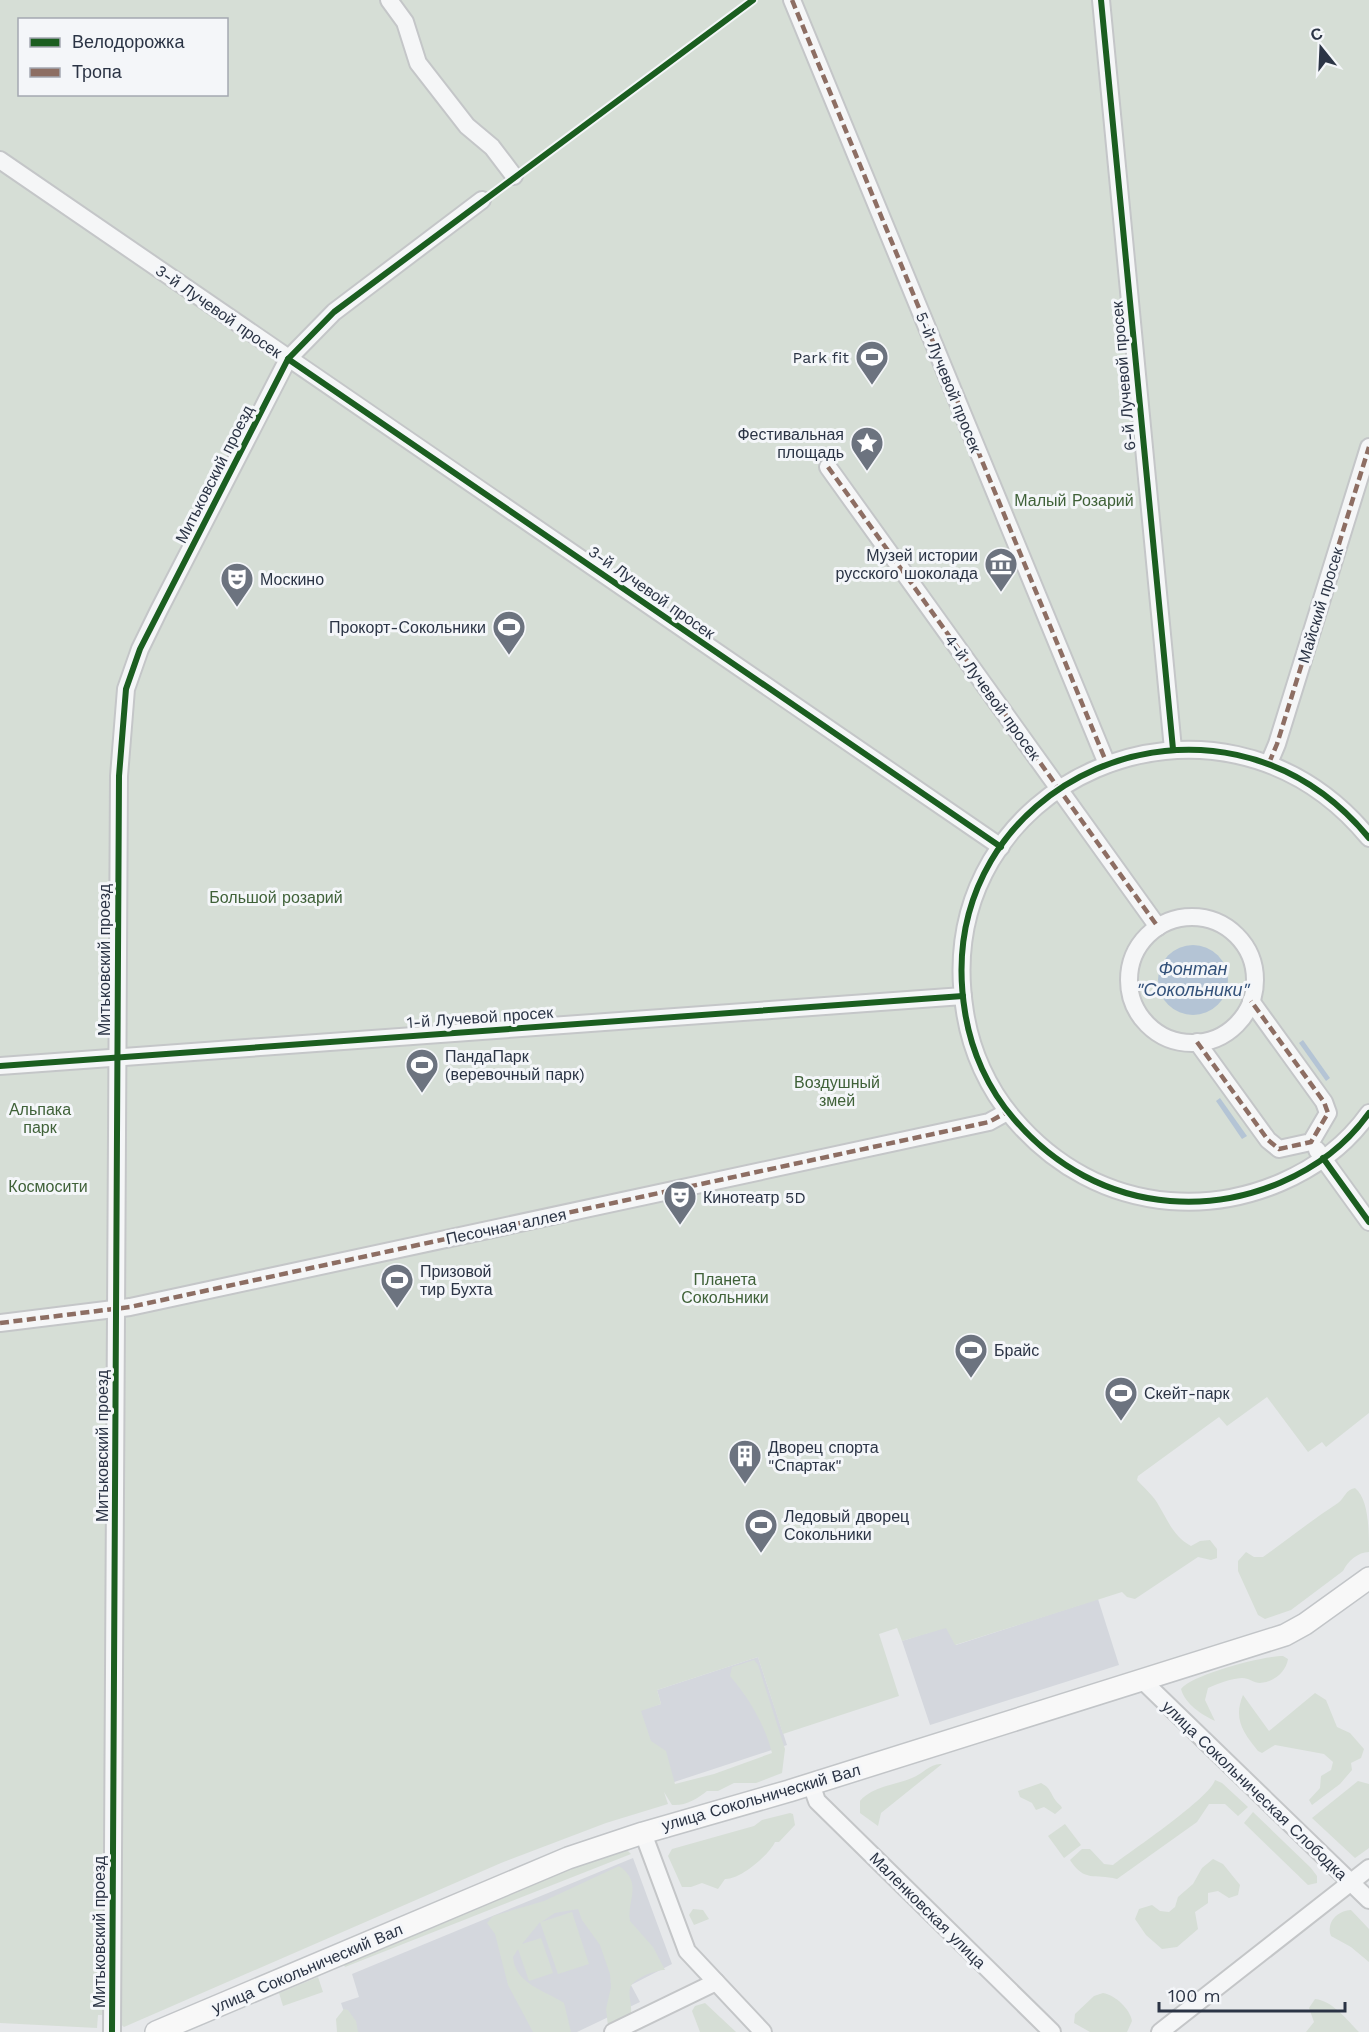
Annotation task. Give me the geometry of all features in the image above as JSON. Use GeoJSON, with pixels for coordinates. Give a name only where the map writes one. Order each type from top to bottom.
{"type":"FeatureCollection","features":[{"type":"Feature","properties":{"kind":"main road","name":"улица Сокольнический Вал"},"geometry":{"type":"LineString","coordinates":[[156,2032],[509,1881],[643,1833],[811,1784],[1296,1630],[1369,1578]]}},
{"type":"Feature","properties":{"kind":"street"},"geometry":{"type":"LineString","coordinates":[[389,0],[405,22],[418,63],[467,126],[492,147],[514,176]]}},
{"type":"Feature","properties":{"kind":"street","name":"5-й Лучевой просек"},"geometry":{"type":"LineString","coordinates":[[792,0],[1107,764]]}},
{"type":"Feature","properties":{"kind":"street","name":"6-й Лучевой просек"},"geometry":{"type":"LineString","coordinates":[[1101,0],[1173,749]]}},
{"type":"Feature","properties":{"kind":"street","name":"3-й Лучевой просек"},"geometry":{"type":"LineString","coordinates":[[0,160],[1001,847]]}},
{"type":"Feature","properties":{"kind":"street","name":"Митьковский проезд"},"geometry":{"type":"LineString","coordinates":[[112,2032],[119,776],[126,689],[154,620],[288,359],[334,312],[482,200]]}},
{"type":"Feature","properties":{"kind":"street","name":"Майский просек"},"geometry":{"type":"LineString","coordinates":[[1269,763],[1277,744],[1369,447]]}},
{"type":"Feature","properties":{"kind":"street","name":"4-й Лучевой просек"},"geometry":{"type":"LineString","coordinates":[[828,467],[1158,927]]}},
{"type":"Feature","properties":{"kind":"street"},"geometry":{"type":"LineString","coordinates":[[1369,837],[1353,818],[1328,795],[1300,777],[1269,763],[1222,751],[1173,749],[1128,757],[1107,764],[1059,789],[1027,816],[1001,847],[984,878],[970,913],[962,968],[963,996],[977,1057],[1007,1112],[1027,1135],[1074,1172],[1101,1185],[1155,1200],[1214,1201],[1244,1196],[1273,1186],[1323,1158],[1344,1141],[1369,1113]]}},
{"type":"Feature","properties":{"kind":"street"},"geometry":{"type":"LineString","coordinates":[[1182,918],[1203,918],[1216,922],[1242,942],[1253,964],[1254,986],[1251,1001],[1242,1018],[1231,1029],[1218,1037],[1197,1042],[1179,1041],[1156,1031],[1146,1023],[1133,1002],[1129,979],[1134,956],[1147,935],[1158,927],[1182,918]]}},
{"type":"Feature","properties":{"kind":"street","name":"1-й Лучевой просек"},"geometry":{"type":"LineString","coordinates":[[0,1066],[963,996]]}},
{"type":"Feature","properties":{"kind":"street"},"geometry":{"type":"LineString","coordinates":[[1197,1042],[1268,1140],[1279,1149],[1311,1142],[1328,1113],[1324,1102],[1251,1001]]}},
{"type":"Feature","properties":{"kind":"street","name":"Песочная аллея"},"geometry":{"type":"LineString","coordinates":[[0,1323],[116,1309],[989,1122],[1007,1112]]}},
{"type":"Feature","properties":{"kind":"street"},"geometry":{"type":"LineString","coordinates":[[1311,1142],[1369,1222]]}},
{"type":"Feature","properties":{"kind":"street","name":"улица Сокольническая Слободка"},"geometry":{"type":"LineString","coordinates":[[1142,1680],[1369,1900]]}},
{"type":"Feature","properties":{"kind":"street","name":"Маленковская улица"},"geometry":{"type":"LineString","coordinates":[[811,1784],[817,1801],[1052,2032]]}},
{"type":"Feature","properties":{"kind":"street"},"geometry":{"type":"LineString","coordinates":[[643,1833],[684,1943],[692,1958],[764,2032]]}},
{"type":"Feature","properties":{"kind":"street"},"geometry":{"type":"LineString","coordinates":[[1160,2032],[1369,1868]]}},
{"type":"Feature","properties":{"kind":"street"},"geometry":{"type":"LineString","coordinates":[[613,2032],[716,1982]]}},
{"type":"Feature","properties":{"kind":"shaded area"},"geometry":{"type":"Polygon","coordinates":[[[1098,1599],[1119,1665],[930,1725],[902,1641],[946,1627],[956,1645],[1098,1599]]]}},
{"type":"Feature","properties":{"kind":"shaded area"},"geometry":{"type":"Polygon","coordinates":[[[758,1657],[787,1745],[662,1786],[637,1711],[661,1704],[657,1690],[758,1657]]]}},
{"type":"Feature","properties":{"kind":"shaded area"},"geometry":{"type":"Polygon","coordinates":[[[633,1858],[672,1964],[631,1985],[640,2002],[577,2032],[351,2032],[341,2003],[359,1997],[352,1974],[633,1858]]]}},
{"type":"Feature","properties":{"kind":"green space"},"geometry":{"type":"Polygon","coordinates":[[[0,0],[1369,0],[1369,1413],[1326,1447],[1322,1442],[1308,1452],[1267,1397],[1227,1426],[1219,1417],[1138,1476],[1137,1480],[1154,1499],[1180,1538],[1191,1546],[1200,1541],[1210,1540],[1217,1549],[1217,1558],[1211,1560],[1198,1557],[1135,1599],[1127,1597],[1122,1592],[955,1645],[946,1628],[902,1641],[897,1628],[879,1634],[899,1696],[783,1734],[758,1657],[657,1690],[661,1704],[641,1711],[651,1741],[666,1751],[675,1784],[714,1774],[772,1753],[756,1712],[730,1676],[732,1667],[754,1660],[758,1665],[785,1749],[782,1773],[756,1783],[734,1783],[718,1791],[707,1791],[682,1804],[672,1805],[664,1792],[668,1804],[606,1823],[501,1863],[124,2027],[118,2022],[118,2015],[98,2015],[97,2028],[0,2023],[0,0]]]}},
{"type":"Feature","properties":{"kind":"green space"},"geometry":{"type":"Polygon","coordinates":[[[1355,1488],[1360,1493],[1366,1508],[1369,1552],[1354,1558],[1343,1571],[1291,1610],[1265,1619],[1258,1615],[1238,1571],[1238,1561],[1246,1552],[1254,1557],[1263,1557],[1338,1503],[1349,1490],[1355,1488]]]}},
{"type":"Feature","properties":{"kind":"green space"},"geometry":{"type":"Polygon","coordinates":[[[1283,1656],[1288,1659],[1285,1668],[1270,1681],[1260,1683],[1245,1678],[1208,1688],[1205,1700],[1215,1721],[1190,1704],[1181,1689],[1188,1683],[1213,1672],[1260,1659],[1283,1656]]]}},
{"type":"Feature","properties":{"kind":"green space"},"geometry":{"type":"Polygon","coordinates":[[[1315,1693],[1326,1700],[1337,1727],[1350,1733],[1364,1749],[1361,1758],[1351,1763],[1352,1770],[1340,1784],[1312,1805],[1309,1800],[1320,1788],[1321,1776],[1331,1770],[1333,1762],[1324,1754],[1275,1745],[1262,1753],[1258,1751],[1241,1725],[1239,1711],[1243,1695],[1269,1731],[1315,1693]]]}},
{"type":"Feature","properties":{"kind":"green space"},"geometry":{"type":"Polygon","coordinates":[[[942,1764],[881,1813],[878,1826],[860,1813],[860,1801],[871,1792],[912,1778],[934,1765],[942,1764]]]}},
{"type":"Feature","properties":{"kind":"green space"},"geometry":{"type":"Polygon","coordinates":[[[1215,1780],[1222,1783],[1248,1807],[1238,1816],[1225,1804],[1209,1804],[1197,1822],[1117,1879],[1085,1875],[1070,1860],[1082,1849],[1090,1849],[1104,1864],[1113,1865],[1185,1811],[1210,1788],[1215,1780]]]}},
{"type":"Feature","properties":{"kind":"green space"},"geometry":{"type":"Polygon","coordinates":[[[1358,1781],[1369,1784],[1369,1848],[1355,1858],[1312,1818],[1358,1781]]]}},
{"type":"Feature","properties":{"kind":"green space"},"geometry":{"type":"Polygon","coordinates":[[[1041,1783],[1049,1789],[1062,1807],[1055,1814],[1044,1807],[1036,1810],[1032,1803],[1020,1797],[1018,1791],[1041,1783]]]}},
{"type":"Feature","properties":{"kind":"green space"},"geometry":{"type":"Polygon","coordinates":[[[1253,1812],[1311,1868],[1317,1876],[1317,1883],[1308,1885],[1244,1823],[1253,1812]]]}},
{"type":"Feature","properties":{"kind":"green space"},"geometry":{"type":"Polygon","coordinates":[[[793,1814],[795,1825],[746,1871],[725,1879],[718,1889],[702,1883],[682,1887],[668,1856],[672,1849],[754,1826],[762,1820],[793,1814]]]}},
{"type":"Feature","properties":{"kind":"green space"},"geometry":{"type":"Polygon","coordinates":[[[1065,1824],[1081,1845],[1064,1858],[1048,1836],[1065,1824]]]}},
{"type":"Feature","properties":{"kind":"green space"},"geometry":{"type":"Polygon","coordinates":[[[626,1849],[631,1854],[345,1967],[342,1961],[456,1908],[626,1849]]]}},
{"type":"Feature","properties":{"kind":"green space"},"geometry":{"type":"Polygon","coordinates":[[[1213,1859],[1223,1864],[1240,1885],[1238,1895],[1229,1898],[1218,1891],[1208,1893],[1208,1903],[1195,1912],[1198,1929],[1177,1947],[1162,1949],[1146,1935],[1135,1919],[1139,1909],[1152,1905],[1160,1911],[1169,1912],[1175,1907],[1178,1897],[1193,1884],[1202,1868],[1213,1859]]]}},
{"type":"Feature","properties":{"kind":"green space"},"geometry":{"type":"Polygon","coordinates":[[[619,1866],[631,1879],[630,1921],[653,1947],[665,1970],[645,1975],[635,1981],[630,1988],[631,2013],[625,2020],[608,2026],[606,2009],[611,1987],[610,1974],[600,1945],[582,1920],[578,1909],[555,1913],[541,1922],[572,1912],[589,1964],[558,1974],[540,1922],[522,1944],[541,1938],[553,1973],[529,1981],[518,1949],[513,1957],[515,1966],[519,1974],[532,1986],[564,2003],[571,2032],[533,2032],[508,1985],[495,1934],[487,1923],[493,1916],[544,1901],[619,1866]]]}},
{"type":"Feature","properties":{"kind":"green space"},"geometry":{"type":"Polygon","coordinates":[[[693,1909],[703,1910],[709,1919],[694,1925],[689,1915],[693,1909]]]}},
{"type":"Feature","properties":{"kind":"green space"},"geometry":{"type":"Polygon","coordinates":[[[1351,1910],[1369,1929],[1369,1962],[1351,1947],[1331,1936],[1330,1926],[1334,1918],[1351,1910]]]}},
{"type":"Feature","properties":{"kind":"green space"},"geometry":{"type":"Polygon","coordinates":[[[318,1977],[323,1992],[283,2006],[279,1993],[318,1977]]]}},
{"type":"Feature","properties":{"kind":"green space"},"geometry":{"type":"Polygon","coordinates":[[[1103,1993],[1117,2000],[1131,2016],[1132,2021],[1127,2032],[1090,2032],[1074,2023],[1075,2014],[1094,1996],[1103,1993]]]}},
{"type":"Feature","properties":{"kind":"green space"},"geometry":{"type":"Polygon","coordinates":[[[1315,1999],[1334,2007],[1359,2032],[1306,2032],[1314,2022],[1309,2008],[1315,1999]]]}},
{"type":"Feature","properties":{"kind":"green space"},"geometry":{"type":"Polygon","coordinates":[[[705,2003],[736,2032],[700,2032],[692,2011],[695,2006],[705,2003]]]}},
{"type":"Feature","properties":{"kind":"green space"},"geometry":{"type":"Polygon","coordinates":[[[344,2009],[348,2010],[356,2021],[358,2032],[337,2032],[336,2019],[344,2009]]]}},
{"type":"Feature","properties":{"kind":"water","name":"Фонтан \"Сокольники\""},"geometry":{"type":"Polygon","coordinates":[[[1186,945],[1200,945],[1213,951],[1222,960],[1228,973],[1226,993],[1218,1005],[1200,1015],[1186,1015],[1173,1009],[1164,1000],[1158,987],[1158,973],[1164,960],[1173,951],[1186,945]]]}},
{"type":"Feature","properties":{"kind":"water"},"geometry":{"type":"Polygon","coordinates":[[[1303,1040],[1330,1078],[1326,1081],[1299,1043],[1303,1040]]]}},
{"type":"Feature","properties":{"kind":"water"},"geometry":{"type":"Polygon","coordinates":[[[1220,1098],[1247,1136],[1242,1139],[1216,1101],[1220,1098]]]}},
{"type":"Feature","properties":{"kind":"marked path"},"geometry":{"type":"LineString","coordinates":[[792,0],[1107,764]]}},
{"type":"Feature","properties":{"kind":"marked path"},"geometry":{"type":"LineString","coordinates":[[1269,763],[1277,744],[1369,447]]}},
{"type":"Feature","properties":{"kind":"marked path"},"geometry":{"type":"LineString","coordinates":[[828,467],[1158,927]]}},
{"type":"Feature","properties":{"kind":"marked path"},"geometry":{"type":"LineString","coordinates":[[1197,1042],[1268,1140],[1279,1149],[1311,1142],[1328,1113],[1324,1102],[1251,1001]]}},
{"type":"Feature","properties":{"kind":"marked path"},"geometry":{"type":"LineString","coordinates":[[0,1323],[130,1307],[989,1122],[1007,1112]]}},
{"type":"Feature","properties":{"kind":"cycle path"},"geometry":{"type":"LineString","coordinates":[[112,2032],[119,776],[126,689],[140,649],[288,359],[334,312],[753,0]]}},
{"type":"Feature","properties":{"kind":"cycle path"},"geometry":{"type":"LineString","coordinates":[[1101,0],[1173,749]]}},
{"type":"Feature","properties":{"kind":"cycle path"},"geometry":{"type":"LineString","coordinates":[[288,359],[1001,847]]}},
{"type":"Feature","properties":{"kind":"cycle path"},"geometry":{"type":"LineString","coordinates":[[1369,838],[1307,783],[1237,755],[1165,751],[1096,769],[1036,806],[991,861],[965,930],[965,1012],[982,1069],[996,1095],[1030,1136],[1047,1151],[1084,1176],[1125,1193],[1170,1201],[1198,1201],[1254,1192],[1306,1170],[1330,1154],[1351,1135],[1369,1113]]}},
{"type":"Feature","properties":{"kind":"cycle path"},"geometry":{"type":"LineString","coordinates":[[0,1066],[963,996]]}},
{"type":"Feature","properties":{"kind":"cycle path"},"geometry":{"type":"LineString","coordinates":[[1323,1158],[1369,1222]]}},
{"type":"Feature","properties":{"kind":"place","name":"Park fit"},"geometry":{"type":"Point","coordinates":[872,386]}},
{"type":"Feature","properties":{"kind":"place","name":"Фестивальная площадь"},"geometry":{"type":"Point","coordinates":[867,472]}},
{"type":"Feature","properties":{"kind":"place","name":"Музей истории русского шоколада"},"geometry":{"type":"Point","coordinates":[1001,593]}},
{"type":"Feature","properties":{"kind":"place","name":"Москино"},"geometry":{"type":"Point","coordinates":[237,608]}},
{"type":"Feature","properties":{"kind":"place","name":"Прокорт-Сокольники"},"geometry":{"type":"Point","coordinates":[509,656]}},
{"type":"Feature","properties":{"kind":"place","name":"ПандаПарк (веревочный парк)"},"geometry":{"type":"Point","coordinates":[422,1094]}},
{"type":"Feature","properties":{"kind":"place","name":"Кинотеатр 5D"},"geometry":{"type":"Point","coordinates":[680,1226]}},
{"type":"Feature","properties":{"kind":"place","name":"Призовой тир Бухта"},"geometry":{"type":"Point","coordinates":[397,1309]}},
{"type":"Feature","properties":{"kind":"place","name":"Брайс"},"geometry":{"type":"Point","coordinates":[971,1379]}},
{"type":"Feature","properties":{"kind":"place","name":"Скейт-парк"},"geometry":{"type":"Point","coordinates":[1121,1422]}},
{"type":"Feature","properties":{"kind":"place","name":"Дворец спорта \"Спартак\""},"geometry":{"type":"Point","coordinates":[745,1485]}},
{"type":"Feature","properties":{"kind":"place","name":"Ледовый дворец Сокольники"},"geometry":{"type":"Point","coordinates":[761,1554]}},
{"type":"Feature","properties":{"kind":"park label","name":"Малый Розарий"},"geometry":{"type":"Point","coordinates":[1074,500]}},
{"type":"Feature","properties":{"kind":"park label","name":"Большой розарий"},"geometry":{"type":"Point","coordinates":[276,897]}},
{"type":"Feature","properties":{"kind":"park label","name":"Воздушный змей"},"geometry":{"type":"Point","coordinates":[837,1091]}},
{"type":"Feature","properties":{"kind":"park label","name":"Альпака парк"},"geometry":{"type":"Point","coordinates":[40,1118]}},
{"type":"Feature","properties":{"kind":"park label","name":"Космосити"},"geometry":{"type":"Point","coordinates":[48,1186]}},
{"type":"Feature","properties":{"kind":"park label","name":"Планета Сокольники"},"geometry":{"type":"Point","coordinates":[725,1288]}}]}
